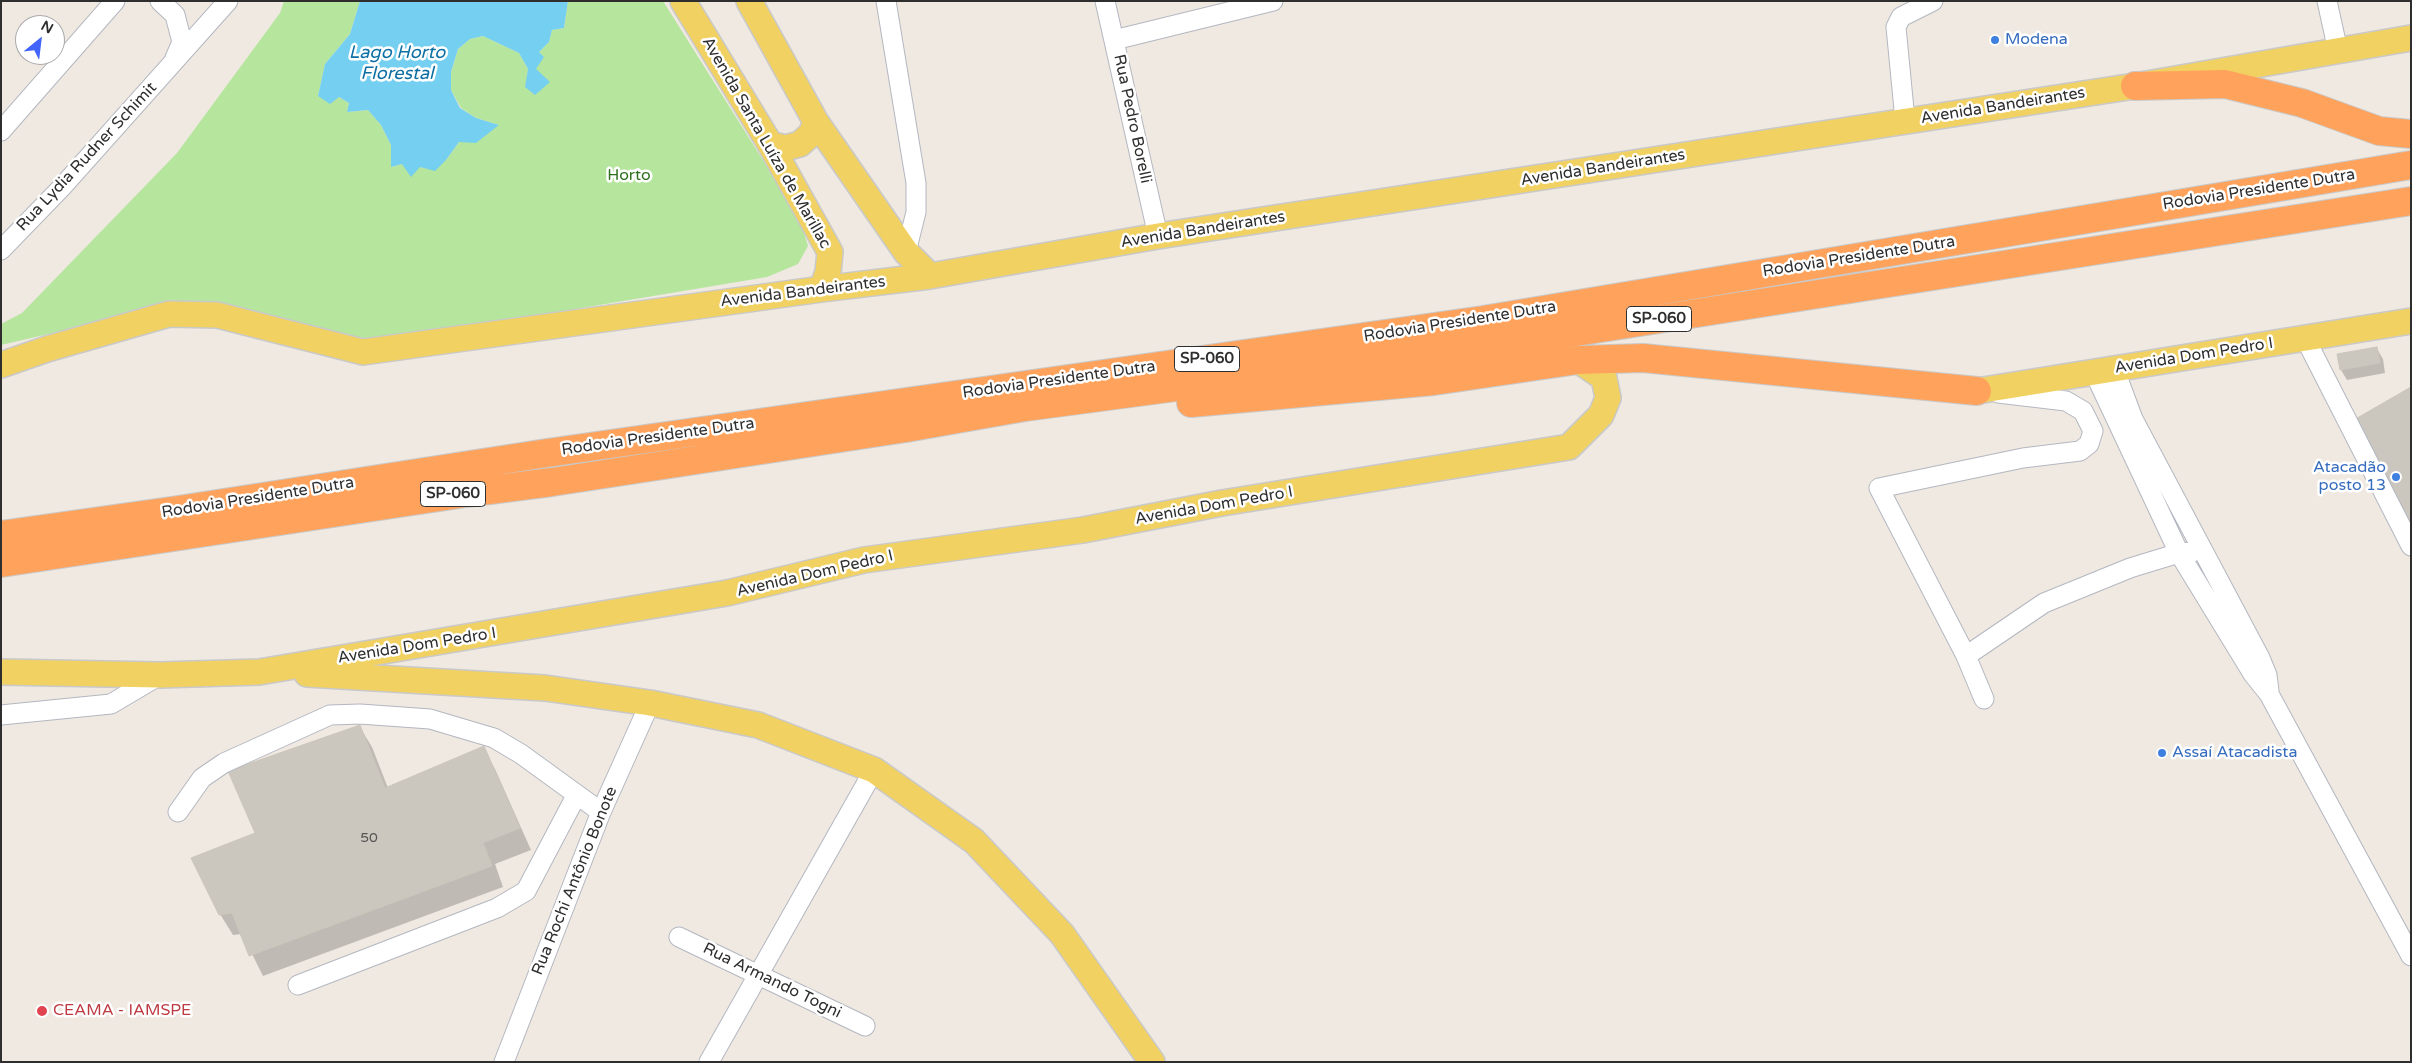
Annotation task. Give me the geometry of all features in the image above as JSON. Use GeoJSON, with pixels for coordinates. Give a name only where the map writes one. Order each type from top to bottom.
{"type":"FeatureCollection","features":[{"type":"Feature","properties":{"kind":"highway"},"geometry":{"type":"LineString","coordinates":[[2134,86],[2226,84],[2302,103],[2380,131],[2411,134]]}},
{"type":"Feature","properties":{"kind":"highway","name":"Rodovia Presidente Dutra"},"geometry":{"type":"LineString","coordinates":[[1,534],[178,510],[547,453],[1483,320],[2411,165]]}},
{"type":"Feature","properties":{"kind":"highway","name":"Rodovia Presidente Dutra"},"geometry":{"type":"LineString","coordinates":[[1,563],[906,428],[1024,406],[1493,345],[2411,201]]}},
{"type":"Feature","properties":{"kind":"highway"},"geometry":{"type":"LineString","coordinates":[[906,428],[1434,381],[1578,360],[1643,358],[1977,391]]}},
{"type":"Feature","properties":{"kind":"main road","name":"Avenida Santa Luíza de Marillac"},"geometry":{"type":"LineString","coordinates":[[683,1],[770,144],[830,252],[828,272],[822,289]]}},
{"type":"Feature","properties":{"kind":"main road"},"geometry":{"type":"LineString","coordinates":[[749,1],[816,122],[906,252],[930,276]]}},
{"type":"Feature","properties":{"kind":"main road","name":"Avenida Bandeirantes"},"geometry":{"type":"LineString","coordinates":[[1,365],[47,349],[169,314],[217,315],[363,352],[930,276],[1158,236],[2134,86],[2411,38]]}},
{"type":"Feature","properties":{"kind":"main road"},"geometry":{"type":"LineString","coordinates":[[770,144],[785,148],[800,144],[811,134],[816,122]]}},
{"type":"Feature","properties":{"kind":"main road","name":"Avenida Dom Pedro I"},"geometry":{"type":"LineString","coordinates":[[1977,391],[2411,320]]}},
{"type":"Feature","properties":{"kind":"main road","name":"Avenida Dom Pedro I"},"geometry":{"type":"LineString","coordinates":[[1,672],[160,675],[259,672],[727,594],[864,560],[1082,530],[1222,502],[1569,447],[1601,415],[1608,398],[1604,378],[1578,360]]}},
{"type":"Feature","properties":{"kind":"main road"},"geometry":{"type":"LineString","coordinates":[[259,672],[545,688],[650,703],[758,725],[874,770],[974,841],[1062,934],[1152,1062]]}},
{"type":"Feature","properties":{"kind":"main road","name":"Avenida Dom Pedro I"},"geometry":{"type":"LineString","coordinates":[[1,685],[60,674]]}},
{"type":"Feature","properties":{"kind":"street"},"geometry":{"type":"LineString","coordinates":[[1,130],[115,1]]}},
{"type":"Feature","properties":{"kind":"street","name":"Rua Lydia Rudner Schimit"},"geometry":{"type":"LineString","coordinates":[[160,1],[176,15],[182,42],[172,64]]}},
{"type":"Feature","properties":{"kind":"street","name":"Rua Lydia Rudner Schimit"},"geometry":{"type":"LineString","coordinates":[[1,250],[62,187],[228,1]]}},
{"type":"Feature","properties":{"kind":"street"},"geometry":{"type":"LineString","coordinates":[[886,1],[916,183],[916,212],[906,252]]}},
{"type":"Feature","properties":{"kind":"street","name":"Rua Pedro Borelli"},"geometry":{"type":"LineString","coordinates":[[1105,1],[1158,236]]}},
{"type":"Feature","properties":{"kind":"street"},"geometry":{"type":"LineString","coordinates":[[1114,40],[1272,1]]}},
{"type":"Feature","properties":{"kind":"street"},"geometry":{"type":"LineString","coordinates":[[1905,120],[1896,27],[1901,17],[1933,1]]}},
{"type":"Feature","properties":{"kind":"street"},"geometry":{"type":"LineString","coordinates":[[2326,1],[2338,50]]}},
{"type":"Feature","properties":{"kind":"street"},"geometry":{"type":"LineString","coordinates":[[2305,338],[2411,546]]}},
{"type":"Feature","properties":{"kind":"street"},"geometry":{"type":"LineString","coordinates":[[2104,370],[2133,419],[2260,658],[2267,675],[2269,694]]}},
{"type":"Feature","properties":{"kind":"street"},"geometry":{"type":"LineString","coordinates":[[2104,370],[2179,553],[2253,674],[2269,694],[2411,956]]}},
{"type":"Feature","properties":{"kind":"street"},"geometry":{"type":"LineString","coordinates":[[1977,391],[2066,401],[2083,411],[2093,431],[2089,444],[2080,452],[2023,458],[1879,488],[1966,656],[1984,699]]}},
{"type":"Feature","properties":{"kind":"street"},"geometry":{"type":"LineString","coordinates":[[1966,656],[2044,603],[2130,568],[2179,553],[2204,551]]}},
{"type":"Feature","properties":{"kind":"street"},"geometry":{"type":"LineString","coordinates":[[1,715],[111,704],[160,675]]}},
{"type":"Feature","properties":{"kind":"street","name":"Rua Rochi Antônio Bonote"},"geometry":{"type":"LineString","coordinates":[[504,1062],[601,812],[650,703]]}},
{"type":"Feature","properties":{"kind":"street"},"geometry":{"type":"LineString","coordinates":[[178,812],[202,778],[224,763],[330,715],[340,714],[430,719],[494,738],[521,754],[576,796],[601,812]]}},
{"type":"Feature","properties":{"kind":"street"},"geometry":{"type":"LineString","coordinates":[[709,1062],[874,770]]}},
{"type":"Feature","properties":{"kind":"street"},"geometry":{"type":"LineString","coordinates":[[298,985],[497,908],[526,890],[576,796]]}},
{"type":"Feature","properties":{"kind":"street","name":"Rua Armando Togni"},"geometry":{"type":"LineString","coordinates":[[679,937],[759,973],[865,1026]]}},
{"type":"Feature","properties":{"kind":"green space","name":"Horto"},"geometry":{"type":"Polygon","coordinates":[[[284,1],[360,1],[350,34],[325,64],[318,96],[339,97],[349,103],[347,112],[368,110],[381,125],[391,145],[391,167],[402,164],[420,167],[446,160],[459,142],[499,125],[476,118],[461,108],[451,90],[451,72],[458,49],[470,39],[483,36],[519,53],[528,69],[526,87],[536,69],[539,52],[549,42],[552,30],[564,28],[568,1],[663,1],[800,219],[808,246],[798,264],[767,277],[366,344],[161,308],[1,345],[1,324],[22,313],[177,153],[280,13],[284,1]]]}},
{"type":"Feature","properties":{"kind":"water","name":"Lago Horto Florestal"},"geometry":{"type":"Polygon","coordinates":[[[360,1],[568,1],[564,28],[552,30],[549,42],[539,52],[544,57],[536,69],[550,82],[535,95],[525,87],[528,69],[519,53],[483,36],[470,39],[458,49],[451,72],[451,90],[460,108],[476,118],[499,125],[476,143],[459,142],[435,171],[420,167],[411,177],[402,164],[391,167],[391,145],[381,125],[368,110],[347,112],[349,103],[339,97],[330,104],[318,96],[325,64],[350,34],[360,1]]]}},
{"type":"Feature","properties":{"kind":"building"},"geometry":{"type":"Polygon","coordinates":[[[2377,347],[2380,363],[2340,370],[2337,354],[2377,347]]]}},
{"type":"Feature","properties":{"kind":"building","name":"Atacadão posto 13"},"geometry":{"type":"Polygon","coordinates":[[[2411,387],[2411,533],[2352,421],[2411,387]]]}},
{"type":"Feature","properties":{"kind":"building"},"geometry":{"type":"Polygon","coordinates":[[[360,725],[385,788],[484,746],[520,828],[483,843],[492,866],[249,956],[232,913],[219,915],[191,858],[255,833],[228,771],[360,725]]]}},
{"type":"Feature","properties":{"kind":"place","name":"Modena"},"geometry":{"type":"Point","coordinates":[1995,40]}},
{"type":"Feature","properties":{"kind":"place","name":"Atacadão posto 13"},"geometry":{"type":"Point","coordinates":[2396,477]}},
{"type":"Feature","properties":{"kind":"place","name":"Assaí Atacadista"},"geometry":{"type":"Point","coordinates":[2162,753]}},
{"type":"Feature","properties":{"kind":"place","name":"CEAMA - IAMSPE"},"geometry":{"type":"Point","coordinates":[42,1011]}}]}
